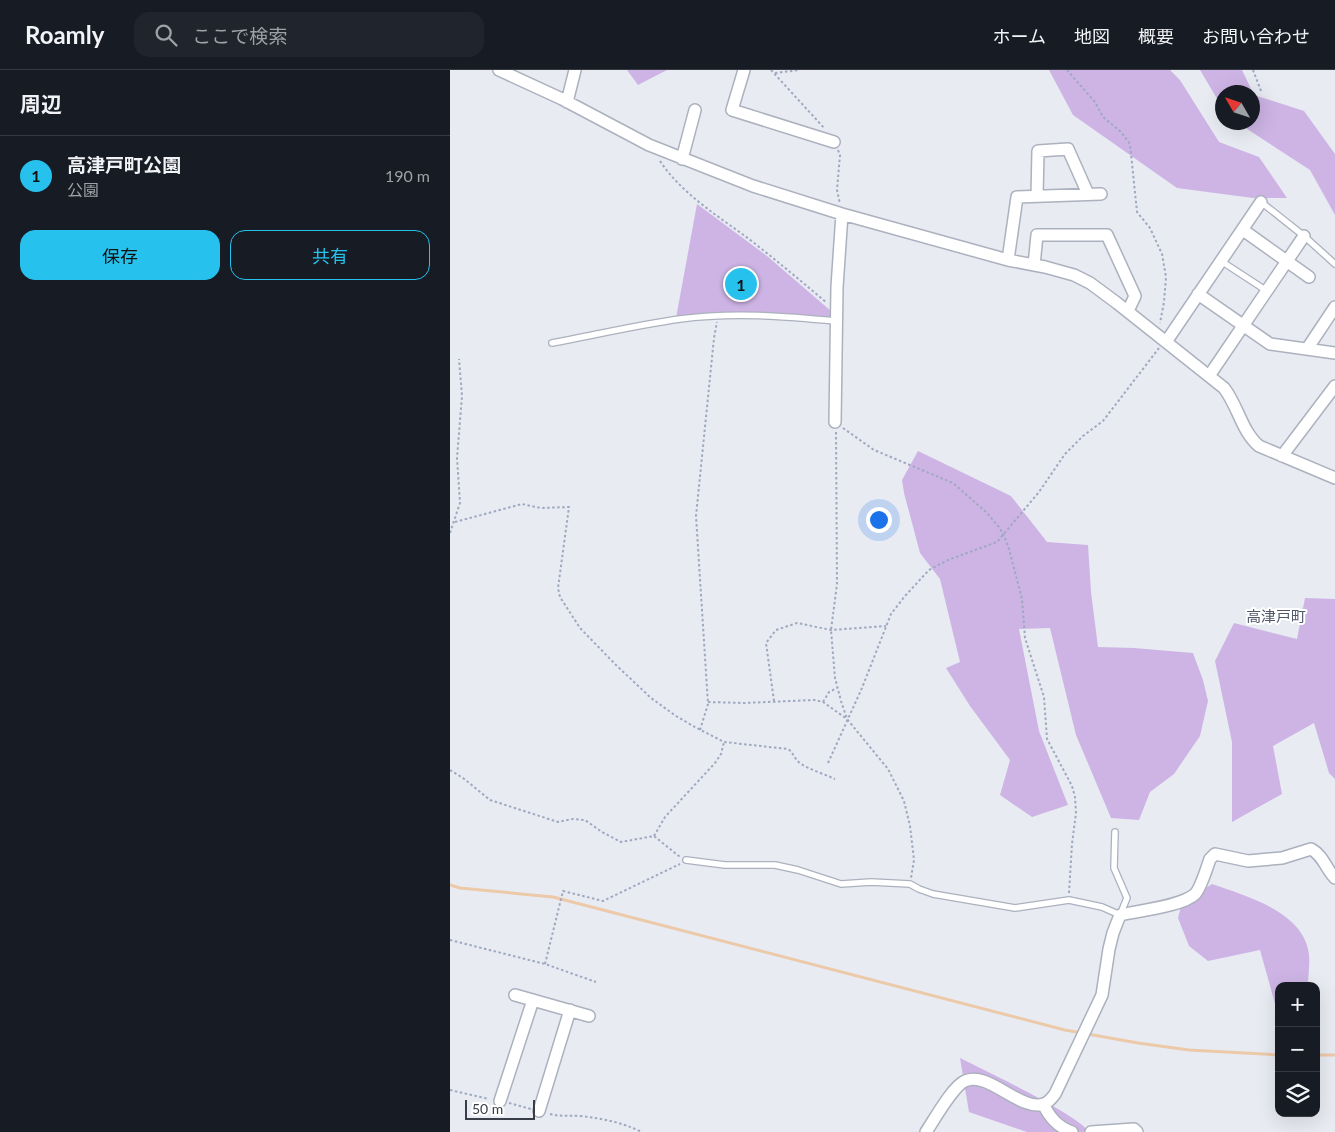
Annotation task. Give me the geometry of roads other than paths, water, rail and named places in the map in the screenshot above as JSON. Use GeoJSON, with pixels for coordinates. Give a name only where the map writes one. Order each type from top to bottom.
{"type":"FeatureCollection","features":[{"type":"Feature","properties":{"kind":"street"},"geometry":{"type":"LineString","coordinates":[[567,102],[575,70]]}},
{"type":"Feature","properties":{"kind":"street"},"geometry":{"type":"LineString","coordinates":[[744,70],[732,110],[834,142]]}},
{"type":"Feature","properties":{"kind":"street"},"geometry":{"type":"LineString","coordinates":[[506,71],[650,145],[753,186],[842,214],[1008,260],[1074,275],[1090,282],[1224,388],[1231,397],[1251,440],[1259,446],[1335,478]]}},
{"type":"Feature","properties":{"kind":"street"},"geometry":{"type":"LineString","coordinates":[[682,159],[695,110]]}},
{"type":"Feature","properties":{"kind":"street"},"geometry":{"type":"LineString","coordinates":[[1037,196],[1038,152],[1068,149],[1088,194]]}},
{"type":"Feature","properties":{"kind":"street"},"geometry":{"type":"LineString","coordinates":[[1008,260],[1017,197],[1101,194]]}},
{"type":"Feature","properties":{"kind":"street"},"geometry":{"type":"LineString","coordinates":[[1162,338],[1198,294],[1261,202]]}},
{"type":"Feature","properties":{"kind":"street"},"geometry":{"type":"LineString","coordinates":[[836,422],[836,316],[842,214]]}},
{"type":"Feature","properties":{"kind":"street"},"geometry":{"type":"LineString","coordinates":[[1242,230],[1309,277]]}},
{"type":"Feature","properties":{"kind":"street"},"geometry":{"type":"LineString","coordinates":[[1034,265],[1037,235],[1107,235],[1135,296],[1128,312]]}},
{"type":"Feature","properties":{"kind":"street"},"geometry":{"type":"LineString","coordinates":[[1209,376],[1304,236]]}},
{"type":"Feature","properties":{"kind":"street"},"geometry":{"type":"LineString","coordinates":[[1198,294],[1270,344],[1335,353]]}},
{"type":"Feature","properties":{"kind":"street"},"geometry":{"type":"LineString","coordinates":[[1307,349],[1334,310]]}},
{"type":"Feature","properties":{"kind":"street"},"geometry":{"type":"LineString","coordinates":[[1282,456],[1335,386]]}},
{"type":"Feature","properties":{"kind":"street"},"geometry":{"type":"LineString","coordinates":[[926,1132],[955,1090],[966,1080],[983,1081],[1024,1102],[1035,1105],[1043,1104],[1049,1100],[1055,1094],[1102,995],[1109,949],[1120,915],[1163,907],[1186,900],[1195,894],[1210,859],[1215,854],[1248,861],[1282,858],[1311,849],[1324,860],[1335,878]]}},
{"type":"Feature","properties":{"kind":"street"},"geometry":{"type":"LineString","coordinates":[[515,995],[589,1016]]}},
{"type":"Feature","properties":{"kind":"street"},"geometry":{"type":"LineString","coordinates":[[500,1101],[533,1000]]}},
{"type":"Feature","properties":{"kind":"street"},"geometry":{"type":"LineString","coordinates":[[539,1111],[570,1010]]}},
{"type":"Feature","properties":{"kind":"street"},"geometry":{"type":"LineString","coordinates":[[1043,1104],[1050,1117],[1062,1128],[1072,1132]]}},
{"type":"Feature","properties":{"kind":"street"},"geometry":{"type":"LineString","coordinates":[[1091,1132],[1134,1129],[1137,1132]]}},
{"type":"Feature","properties":{"kind":"lane"},"geometry":{"type":"LineString","coordinates":[[1261,202],[1304,236],[1335,264]]}},
{"type":"Feature","properties":{"kind":"lane"},"geometry":{"type":"LineString","coordinates":[[1221,261],[1267,291]]}},
{"type":"Feature","properties":{"kind":"lane"},"geometry":{"type":"LineString","coordinates":[[552,343],[681,319],[767,315],[836,316]]}},
{"type":"Feature","properties":{"kind":"lane"},"geometry":{"type":"LineString","coordinates":[[686,860],[724,864],[776,865],[841,884],[870,882],[910,884],[933,894],[1015,908],[1070,900],[1102,907],[1120,915],[1127,898],[1114,868],[1115,832]]}},
{"type":"Feature","properties":{"kind":"waterway"},"geometry":{"type":"LineString","coordinates":[[450,885],[460,888],[553,897],[1065,1030],[1189,1050],[1275,1055]]}},
{"type":"Feature","properties":{"kind":"waterway"},"geometry":{"type":"LineString","coordinates":[[1320,1055],[1335,1055]]}},
{"type":"Feature","properties":{"kind":"place","name":"高津戸町公園"},"geometry":{"type":"Point","coordinates":[741,284]}},
{"type":"Feature","properties":{"kind":"district","name":"高津戸町"},"geometry":{"type":"Point","coordinates":[1276,616]}}]}
